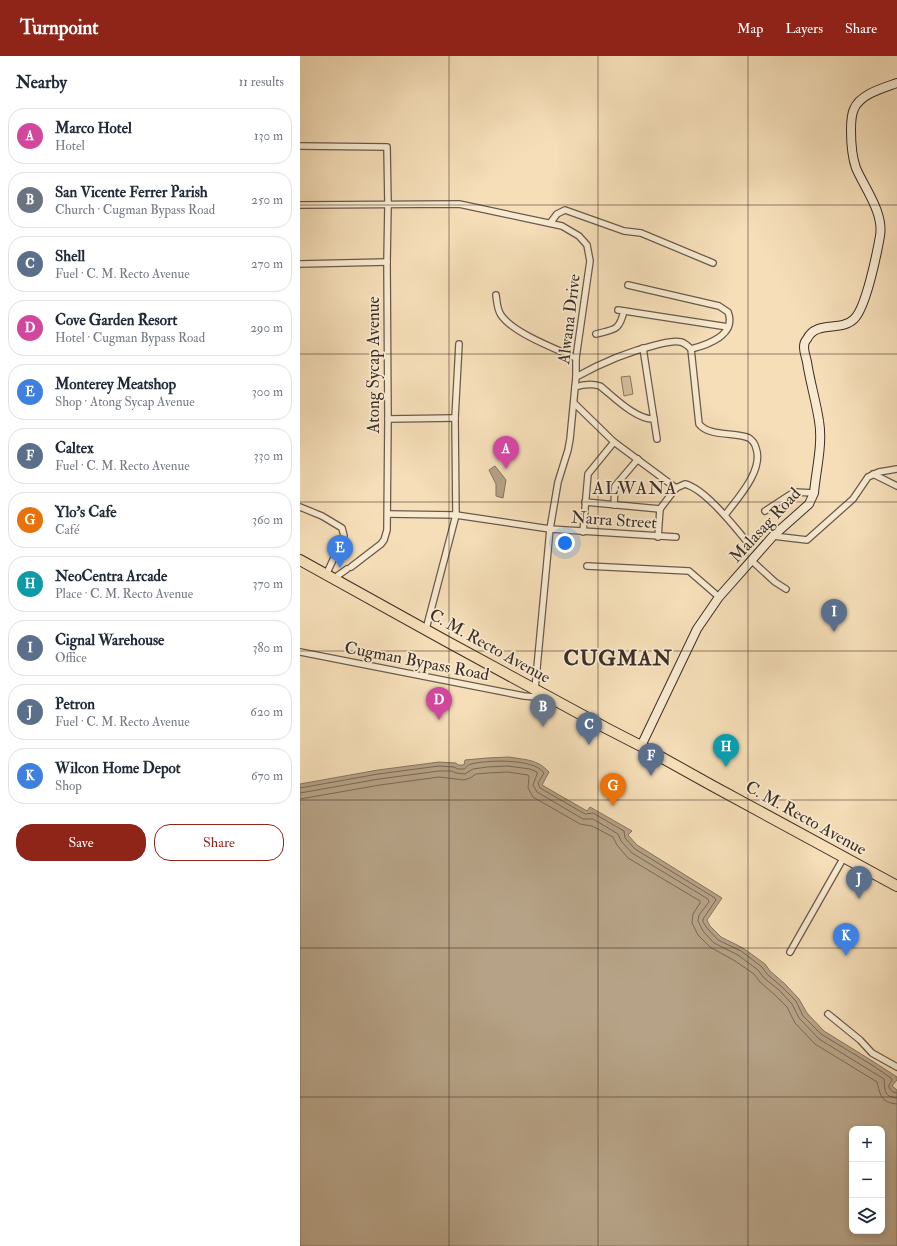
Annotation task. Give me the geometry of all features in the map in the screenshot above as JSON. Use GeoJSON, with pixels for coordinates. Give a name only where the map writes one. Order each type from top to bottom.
{"type":"FeatureCollection","features":[{"type":"Feature","properties":{"kind":"highway","name":"C. M. Recto Avenue"},"geometry":{"type":"LineString","coordinates":[[300,560],[897,886]]}},
{"type":"Feature","properties":{"kind":"street","name":"Malasag Road"},"geometry":{"type":"LineString","coordinates":[[641,746],[698,629],[719,597],[773,536],[809,504],[814,493],[819,446],[819,423],[804,347],[805,342],[809,334],[818,328],[848,323],[854,319],[861,309],[874,266],[880,235],[879,221],[875,207],[856,167],[851,137],[852,117],[854,108],[867,96],[897,83]]}},
{"type":"Feature","properties":{"kind":"street","name":"Atong Sycap Avenue"},"geometry":{"type":"LineString","coordinates":[[300,146],[387,147],[388,514],[386,530],[384,540],[381,544],[348,568],[330,577]]}},
{"type":"Feature","properties":{"kind":"street","name":"Alwana Drive"},"geometry":{"type":"LineString","coordinates":[[300,205],[459,204],[551,222],[580,236],[587,245],[590,261],[576,358],[574,403],[568,450],[558,482],[550,529],[535,689]]}},
{"type":"Feature","properties":{"kind":"street"},"geometry":{"type":"LineString","coordinates":[[551,222],[557,214],[566,210],[624,231],[642,233],[713,263]]}},
{"type":"Feature","properties":{"kind":"street"},"geometry":{"type":"LineString","coordinates":[[300,264],[387,262]]}},
{"type":"Feature","properties":{"kind":"street"},"geometry":{"type":"LineString","coordinates":[[628,284],[719,306],[728,312],[730,321],[728,328],[722,336],[710,343],[691,349]]}},
{"type":"Feature","properties":{"kind":"street"},"geometry":{"type":"LineString","coordinates":[[496,295],[498,309],[507,322],[518,330],[576,358]]}},
{"type":"Feature","properties":{"kind":"street"},"geometry":{"type":"LineString","coordinates":[[596,334],[619,326],[622,321],[621,310],[728,328]]}},
{"type":"Feature","properties":{"kind":"street"},"geometry":{"type":"LineString","coordinates":[[576,377],[609,359],[642,348],[667,342],[680,341],[686,344],[691,349],[699,424],[705,429],[749,438],[756,445],[757,462],[751,478],[744,491],[725,515]]}},
{"type":"Feature","properties":{"kind":"street"},"geometry":{"type":"LineString","coordinates":[[426,629],[456,515],[455,418],[459,344]]}},
{"type":"Feature","properties":{"kind":"street"},"geometry":{"type":"LineString","coordinates":[[642,348],[657,439]]}},
{"type":"Feature","properties":{"kind":"street"},"geometry":{"type":"LineString","coordinates":[[575,387],[587,384],[595,384],[600,386],[640,417],[649,420],[654,419]]}},
{"type":"Feature","properties":{"kind":"street"},"geometry":{"type":"LineString","coordinates":[[574,403],[614,442],[676,488]]}},
{"type":"Feature","properties":{"kind":"street"},"geometry":{"type":"LineString","coordinates":[[388,419],[455,418]]}},
{"type":"Feature","properties":{"kind":"street"},"geometry":{"type":"LineString","coordinates":[[583,532],[588,474],[614,442]]}},
{"type":"Feature","properties":{"kind":"street"},"geometry":{"type":"LineString","coordinates":[[614,505],[615,486],[638,459]]}},
{"type":"Feature","properties":{"kind":"street"},"geometry":{"type":"LineString","coordinates":[[773,536],[807,540],[853,499],[868,477],[873,474],[897,469]]}},
{"type":"Feature","properties":{"kind":"street"},"geometry":{"type":"LineString","coordinates":[[873,474],[897,486]]}},
{"type":"Feature","properties":{"kind":"street"},"geometry":{"type":"LineString","coordinates":[[658,537],[660,509],[676,488],[685,484],[697,489],[725,515],[748,543]]}},
{"type":"Feature","properties":{"kind":"street"},"geometry":{"type":"LineString","coordinates":[[765,512],[794,492],[814,493]]}},
{"type":"Feature","properties":{"kind":"street"},"geometry":{"type":"LineString","coordinates":[[585,502],[660,509]]}},
{"type":"Feature","properties":{"kind":"street"},"geometry":{"type":"LineString","coordinates":[[300,507],[322,516],[342,528],[344,536],[330,577]]}},
{"type":"Feature","properties":{"kind":"street","name":"Narra Street"},"geometry":{"type":"LineString","coordinates":[[388,514],[456,515],[550,529],[676,538]]}},
{"type":"Feature","properties":{"kind":"street"},"geometry":{"type":"LineString","coordinates":[[751,560],[786,589]]}},
{"type":"Feature","properties":{"kind":"street"},"geometry":{"type":"LineString","coordinates":[[587,566],[689,571],[719,597]]}},
{"type":"Feature","properties":{"kind":"street","name":"Cugman Bypass Road"},"geometry":{"type":"LineString","coordinates":[[300,652],[524,696],[552,698]]}},
{"type":"Feature","properties":{"kind":"street"},"geometry":{"type":"LineString","coordinates":[[790,952],[844,858]]}},
{"type":"Feature","properties":{"kind":"street"},"geometry":{"type":"LineString","coordinates":[[828,1014],[860,1040],[870,1051],[897,1067]]}},
{"type":"Feature","properties":{"kind":"shaded area"},"geometry":{"type":"Polygon","coordinates":[[[630,376],[633,394],[624,396],[621,377],[630,376]]]}},
{"type":"Feature","properties":{"kind":"water"},"geometry":{"type":"Polygon","coordinates":[[[495,466],[506,480],[503,498],[496,496],[496,484],[489,470],[495,466]]]}},
{"type":"Feature","properties":{"kind":"water"},"geometry":{"type":"Polygon","coordinates":[[[509,757],[536,762],[549,772],[542,785],[587,811],[590,807],[632,831],[628,835],[637,845],[722,898],[707,920],[710,926],[721,937],[743,948],[765,964],[770,971],[799,999],[807,1013],[824,1031],[897,1077],[897,1080],[892,1086],[897,1090],[897,1246],[300,1246],[300,784],[378,770],[439,762],[464,765],[465,760],[509,757]]]}},
{"type":"Feature","properties":{"kind":"place","name":"Marco Hotel"},"geometry":{"type":"Point","coordinates":[506,469]}},
{"type":"Feature","properties":{"kind":"place","name":"Monterey Meatshop"},"geometry":{"type":"Point","coordinates":[340,568]}},
{"type":"Feature","properties":{"kind":"place","name":"Cignal Warehouse"},"geometry":{"type":"Point","coordinates":[834,632]}},
{"type":"Feature","properties":{"kind":"place","name":"Cove Garden Resort"},"geometry":{"type":"Point","coordinates":[439,720]}},
{"type":"Feature","properties":{"kind":"place","name":"San Vicente Ferrer Parish"},"geometry":{"type":"Point","coordinates":[543,727]}},
{"type":"Feature","properties":{"kind":"place","name":"Shell"},"geometry":{"type":"Point","coordinates":[589,745]}},
{"type":"Feature","properties":{"kind":"place","name":"NeoCentra Arcade"},"geometry":{"type":"Point","coordinates":[726,767]}},
{"type":"Feature","properties":{"kind":"place","name":"Caltex"},"geometry":{"type":"Point","coordinates":[651,776]}},
{"type":"Feature","properties":{"kind":"place","name":"Ylo's Cafe"},"geometry":{"type":"Point","coordinates":[613,806]}},
{"type":"Feature","properties":{"kind":"place","name":"Petron"},"geometry":{"type":"Point","coordinates":[859,899]}},
{"type":"Feature","properties":{"kind":"place","name":"Wilcon Home Depot"},"geometry":{"type":"Point","coordinates":[846,956]}},
{"type":"Feature","properties":{"kind":"district","name":"ALWANA"},"geometry":{"type":"Point","coordinates":[635,488]}},
{"type":"Feature","properties":{"kind":"district","name":"CUGMAN"},"geometry":{"type":"Point","coordinates":[618,658]}}]}
